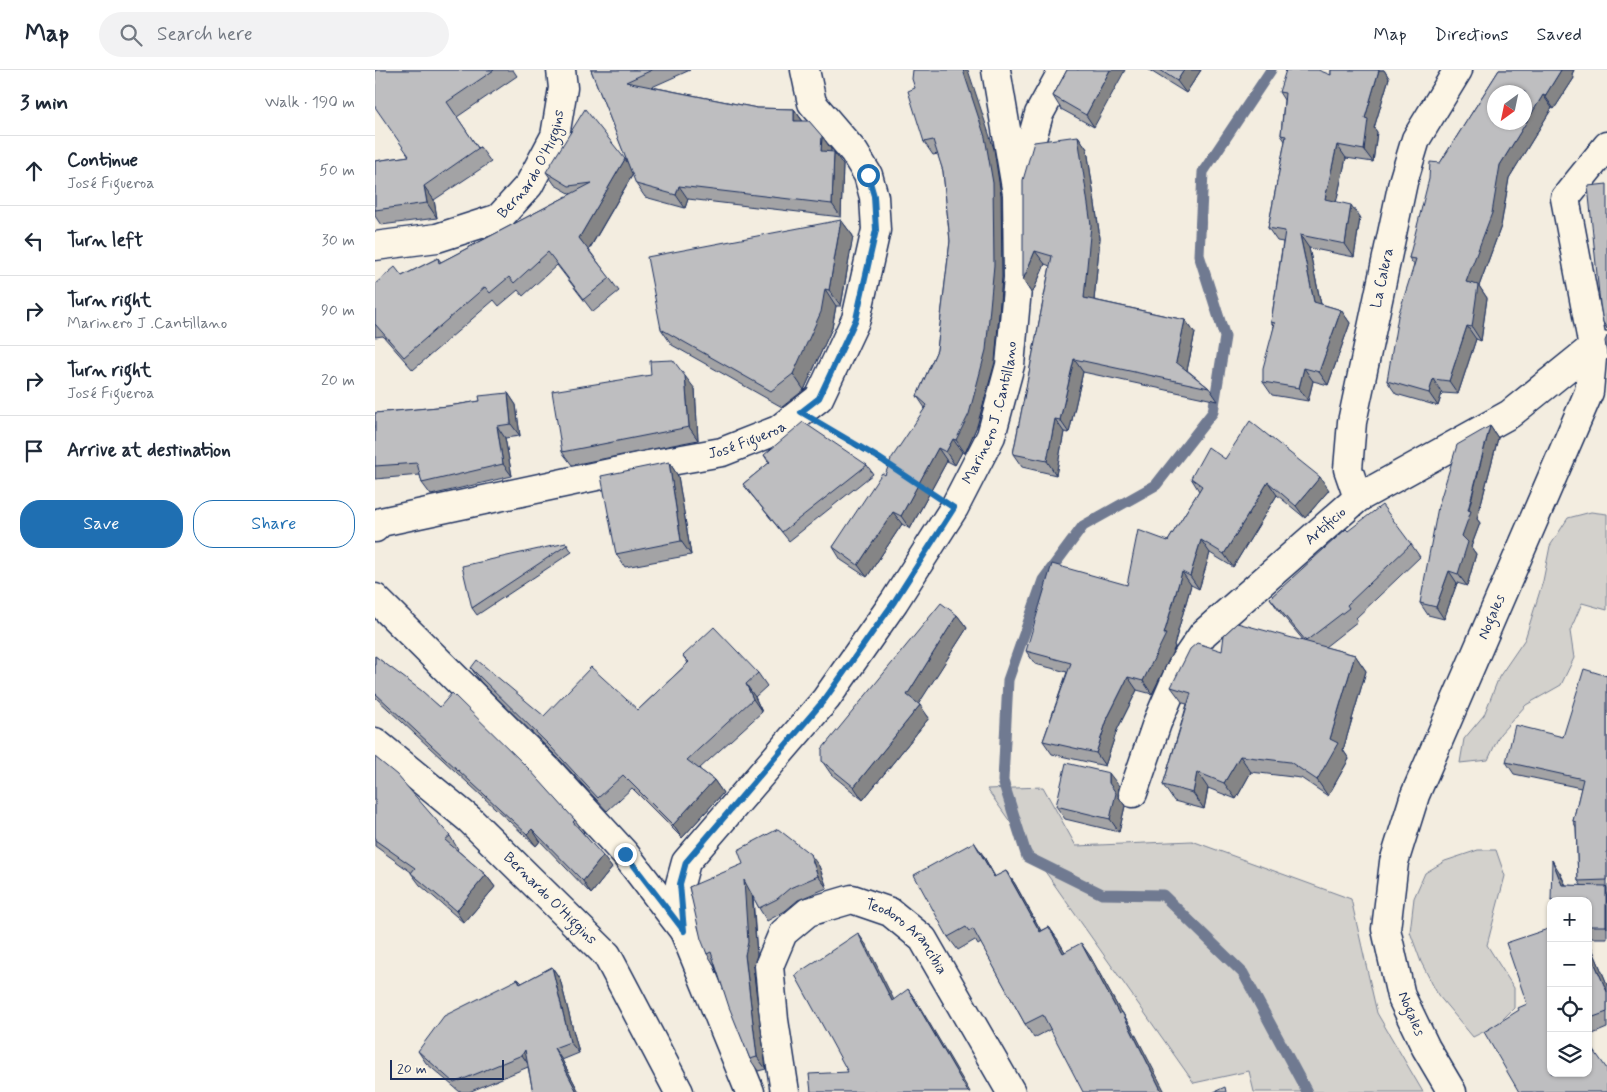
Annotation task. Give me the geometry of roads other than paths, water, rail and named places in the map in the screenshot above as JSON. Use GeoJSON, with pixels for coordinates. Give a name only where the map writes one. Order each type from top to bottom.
{"type":"FeatureCollection","features":[{"type":"Feature","properties":{"kind":"street","name":"Bernardo O'Higgins"},"geometry":{"type":"LineString","coordinates":[[375,246],[437,238],[499,218],[529,185],[555,136],[563,88],[561,70]]}},
{"type":"Feature","properties":{"kind":"street","name":"José Figueroa"},"geometry":{"type":"LineString","coordinates":[[375,528],[381,522],[648,465],[722,452],[778,430],[819,398],[856,319],[876,230],[874,196],[868,175],[854,152],[812,103],[805,70]]}},
{"type":"Feature","properties":{"kind":"street"},"geometry":{"type":"LineString","coordinates":[[996,70],[1017,194]]}},
{"type":"Feature","properties":{"kind":"street"},"geometry":{"type":"LineString","coordinates":[[1017,194],[1039,114],[1063,70]]}},
{"type":"Feature","properties":{"kind":"street","name":"La Calera"},"geometry":{"type":"LineString","coordinates":[[1358,498],[1348,469],[1353,422],[1403,182],[1416,139],[1458,70]]}},
{"type":"Feature","properties":{"kind":"street","name":"Nogales"},"geometry":{"type":"LineString","coordinates":[[1452,1092],[1426,1048],[1401,996],[1386,929],[1394,862],[1415,795],[1589,392],[1600,346],[1565,198],[1607,146]]}},
{"type":"Feature","properties":{"kind":"street","name":"Marinero J .Cantillano"},"geometry":{"type":"LineString","coordinates":[[750,1092],[684,931],[680,884],[686,862],[825,699],[894,602],[954,508],[991,436],[1011,365],[1018,278],[1017,194]]}},
{"type":"Feature","properties":{"kind":"street","name":"Artificio"},"geometry":{"type":"LineString","coordinates":[[1133,794],[1157,723],[1182,665],[1203,634],[1358,498],[1510,414],[1600,346]]}},
{"type":"Feature","properties":{"kind":"street"},"geometry":{"type":"LineString","coordinates":[[375,598],[549,771],[625,854],[684,931]]}},
{"type":"Feature","properties":{"kind":"street","name":"Bernardo O'Higgins"},"geometry":{"type":"LineString","coordinates":[[375,742],[469,819],[607,956],[679,1092]]}},
{"type":"Feature","properties":{"kind":"street","name":"Teodoro Arancibia"},"geometry":{"type":"LineString","coordinates":[[785,1092],[774,1020],[769,966],[783,933],[808,912],[852,899],[891,912],[923,939],[1011,1092]]}},
{"type":"Feature","properties":{"kind":"waterway"},"geometry":{"type":"LineString","coordinates":[[1271,70],[1203,172],[1199,255],[1225,337],[1213,412],[1156,485],[1083,526],[1043,580],[1008,680],[1003,781],[1027,857],[1102,894],[1163,895],[1243,973],[1307,1092]]}}]}
